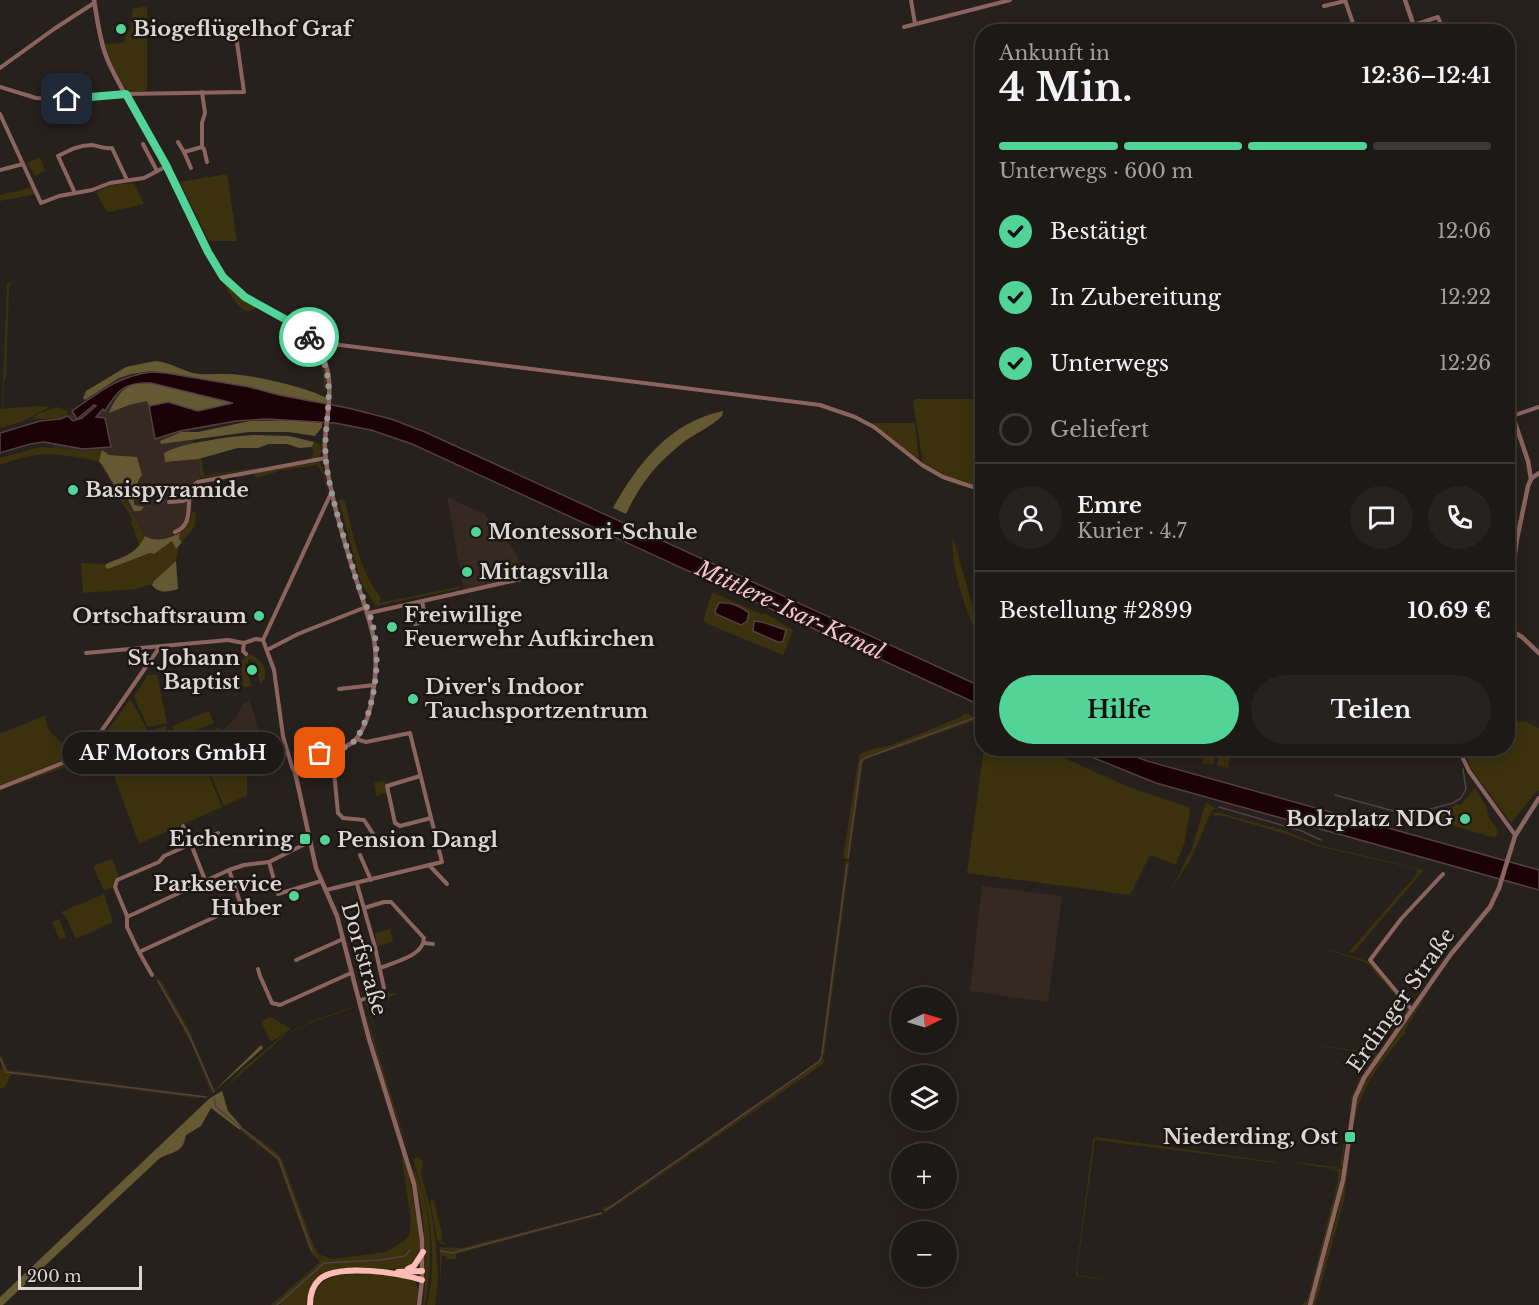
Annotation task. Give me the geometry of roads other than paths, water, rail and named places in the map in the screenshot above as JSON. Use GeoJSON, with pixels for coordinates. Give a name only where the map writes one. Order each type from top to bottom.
{"type":"FeatureCollection","features":[{"type":"Feature","properties":{"kind":"highway"},"geometry":{"type":"LineString","coordinates":[[392,1273],[414,1266],[423,1252]]}},
{"type":"Feature","properties":{"kind":"highway"},"geometry":{"type":"LineString","coordinates":[[404,1270],[423,1271]]}},
{"type":"Feature","properties":{"kind":"highway"},"geometry":{"type":"LineString","coordinates":[[310,1305],[314,1286],[328,1275],[348,1272],[392,1273],[422,1280]]}},
{"type":"Feature","properties":{"kind":"street"},"geometry":{"type":"LineString","coordinates":[[911,0],[915,24]]}},
{"type":"Feature","properties":{"kind":"street"},"geometry":{"type":"LineString","coordinates":[[987,0],[988,6]]}},
{"type":"Feature","properties":{"kind":"street"},"geometry":{"type":"LineString","coordinates":[[904,27],[1010,0]]}},
{"type":"Feature","properties":{"kind":"street"},"geometry":{"type":"LineString","coordinates":[[1405,0],[1414,24]]}},
{"type":"Feature","properties":{"kind":"street"},"geometry":{"type":"LineString","coordinates":[[0,68],[94,1],[106,56],[172,178]]}},
{"type":"Feature","properties":{"kind":"street"},"geometry":{"type":"LineString","coordinates":[[1324,6],[1345,1],[1353,24]]}},
{"type":"Feature","properties":{"kind":"street"},"geometry":{"type":"LineString","coordinates":[[1417,24],[1438,17],[1441,24]]}},
{"type":"Feature","properties":{"kind":"street"},"geometry":{"type":"LineString","coordinates":[[0,87],[41,98],[67,99],[126,94],[244,92],[235,28]]}},
{"type":"Feature","properties":{"kind":"street"},"geometry":{"type":"LineString","coordinates":[[202,92],[205,113],[202,123],[202,147],[207,162]]}},
{"type":"Feature","properties":{"kind":"street"},"geometry":{"type":"LineString","coordinates":[[0,114],[2,123],[41,203],[110,183],[144,178],[165,167]]}},
{"type":"Feature","properties":{"kind":"street"},"geometry":{"type":"LineString","coordinates":[[178,142],[191,168]]}},
{"type":"Feature","properties":{"kind":"street"},"geometry":{"type":"LineString","coordinates":[[142,144],[157,171]]}},
{"type":"Feature","properties":{"kind":"street"},"geometry":{"type":"LineString","coordinates":[[75,193],[58,156],[79,146],[96,145],[102,148],[112,148],[127,180]]}},
{"type":"Feature","properties":{"kind":"street"},"geometry":{"type":"LineString","coordinates":[[184,152],[202,147]]}},
{"type":"Feature","properties":{"kind":"street"},"geometry":{"type":"LineString","coordinates":[[155,148],[166,165],[208,252],[223,277],[245,297],[300,329],[317,347],[327,371],[329,399],[324,443],[326,458],[348,551],[369,613],[376,653],[374,685],[366,720],[351,744],[306,758],[297,765],[290,759]]}},
{"type":"Feature","properties":{"kind":"street"},"geometry":{"type":"LineString","coordinates":[[0,170],[23,164]]}},
{"type":"Feature","properties":{"kind":"street"},"geometry":{"type":"LineString","coordinates":[[317,347],[332,344],[820,405],[855,417],[874,427],[922,465],[943,477],[975,488]]}},
{"type":"Feature","properties":{"kind":"street"},"geometry":{"type":"LineString","coordinates":[[1515,415],[1539,407]]}},
{"type":"Feature","properties":{"kind":"street"},"geometry":{"type":"LineString","coordinates":[[1515,424],[1528,461],[1531,479],[1522,509],[1515,556]]}},
{"type":"Feature","properties":{"kind":"street"},"geometry":{"type":"LineString","coordinates":[[175,532],[183,528],[188,521],[193,485],[205,480],[326,458]]}},
{"type":"Feature","properties":{"kind":"street"},"geometry":{"type":"LineString","coordinates":[[1531,479],[1539,473]]}},
{"type":"Feature","properties":{"kind":"street"},"geometry":{"type":"LineString","coordinates":[[295,772],[283,736],[274,670],[263,640],[332,490]]}},
{"type":"Feature","properties":{"kind":"street"},"geometry":{"type":"LineString","coordinates":[[169,502],[190,498]]}},
{"type":"Feature","properties":{"kind":"street"},"geometry":{"type":"LineString","coordinates":[[369,613],[534,576]]}},
{"type":"Feature","properties":{"kind":"street"},"geometry":{"type":"LineString","coordinates":[[415,624],[426,621],[422,601]]}},
{"type":"Feature","properties":{"kind":"street"},"geometry":{"type":"LineString","coordinates":[[267,650],[298,634],[366,607]]}},
{"type":"Feature","properties":{"kind":"street"},"geometry":{"type":"LineString","coordinates":[[1515,633],[1539,653]]}},
{"type":"Feature","properties":{"kind":"street"},"geometry":{"type":"LineString","coordinates":[[86,653],[228,640],[244,643],[256,639],[263,640]]}},
{"type":"Feature","properties":{"kind":"street"},"geometry":{"type":"LineString","coordinates":[[244,643],[243,651],[246,654]]}},
{"type":"Feature","properties":{"kind":"street"},"geometry":{"type":"LineString","coordinates":[[0,788],[75,758],[90,747],[159,648]]}},
{"type":"Feature","properties":{"kind":"street"},"geometry":{"type":"LineString","coordinates":[[339,689],[374,685]]}},
{"type":"Feature","properties":{"kind":"street"},"geometry":{"type":"LineString","coordinates":[[326,890],[442,862],[410,733],[366,742],[356,739]]}},
{"type":"Feature","properties":{"kind":"street"},"geometry":{"type":"LineString","coordinates":[[332,750],[338,813],[343,818],[364,820],[377,840]]}},
{"type":"Feature","properties":{"kind":"street"},"geometry":{"type":"LineString","coordinates":[[1462,756],[1469,771],[1515,836]]}},
{"type":"Feature","properties":{"kind":"street","name":"Dorfstraße"},"geometry":{"type":"LineString","coordinates":[[297,765],[295,772],[309,843],[321,881],[337,915],[369,1039],[414,1184],[423,1252],[419,1305]]}},
{"type":"Feature","properties":{"kind":"street"},"geometry":{"type":"LineString","coordinates":[[420,776],[387,786],[395,823],[400,826],[431,818]]}},
{"type":"Feature","properties":{"kind":"street","name":"Erdinger Straße"},"geometry":{"type":"LineString","coordinates":[[1310,1305],[1343,1180],[1355,1098],[1364,1078],[1413,1011],[1450,954],[1490,907],[1496,897],[1515,836],[1539,798]]}},
{"type":"Feature","properties":{"kind":"street"},"geometry":{"type":"LineString","coordinates":[[183,826],[205,880]]}},
{"type":"Feature","properties":{"kind":"street"},"geometry":{"type":"LineString","coordinates":[[152,975],[127,927],[127,917],[115,888],[117,880],[218,832]]}},
{"type":"Feature","properties":{"kind":"street"},"geometry":{"type":"LineString","coordinates":[[127,917],[229,870],[244,865],[269,862],[309,843]]}},
{"type":"Feature","properties":{"kind":"street"},"geometry":{"type":"LineString","coordinates":[[360,855],[371,880]]}},
{"type":"Feature","properties":{"kind":"street"},"geometry":{"type":"LineString","coordinates":[[269,862],[278,894],[321,881]]}},
{"type":"Feature","properties":{"kind":"street"},"geometry":{"type":"LineString","coordinates":[[429,864],[447,884]]}},
{"type":"Feature","properties":{"kind":"street"},"geometry":{"type":"LineString","coordinates":[[139,952],[241,905],[229,870]]}},
{"type":"Feature","properties":{"kind":"street"},"geometry":{"type":"LineString","coordinates":[[1413,1011],[1370,960],[1401,920],[1443,874]]}},
{"type":"Feature","properties":{"kind":"street"},"geometry":{"type":"LineString","coordinates":[[357,884],[384,990],[358,1000]]}},
{"type":"Feature","properties":{"kind":"street"},"geometry":{"type":"LineString","coordinates":[[364,908],[384,902],[391,903],[422,933],[424,943],[420,949],[410,956],[380,968]]}},
{"type":"Feature","properties":{"kind":"street"},"geometry":{"type":"LineString","coordinates":[[296,960],[343,939]]}},
{"type":"Feature","properties":{"kind":"street"},"geometry":{"type":"LineString","coordinates":[[424,943],[433,944]]}},
{"type":"Feature","properties":{"kind":"street"},"geometry":{"type":"LineString","coordinates":[[258,969],[272,1003],[280,1005],[351,973]]}},
{"type":"Feature","properties":{"kind":"water","name":"Mittlere-Isar-Kanal"},"geometry":{"type":"Polygon","coordinates":[[[166,373],[249,387],[348,408],[391,419],[425,432],[975,684],[975,703],[412,444],[371,430],[335,423],[267,419],[236,421],[180,431],[155,439],[149,406],[168,402],[198,411],[233,403],[151,383],[142,383],[123,388],[105,411],[103,409],[96,417],[105,418],[111,447],[83,449],[44,442],[0,453],[0,433],[40,421],[68,416],[73,421],[82,418],[96,406],[94,405],[77,419],[72,411],[118,382],[139,374],[166,373]]]}},
{"type":"Feature","properties":{"kind":"water"},"geometry":{"type":"Polygon","coordinates":[[[719,603],[738,606],[746,611],[749,613],[747,621],[741,625],[716,614],[719,603]]]}},
{"type":"Feature","properties":{"kind":"water"},"geometry":{"type":"Polygon","coordinates":[[[754,621],[786,630],[783,642],[753,631],[754,621]]]}},
{"type":"Feature","properties":{"kind":"water"},"geometry":{"type":"Polygon","coordinates":[[[1089,756],[1134,756],[1539,870],[1539,890],[1156,783],[1089,756]]]}},
{"type":"Feature","properties":{"kind":"waterway"},"geometry":{"type":"LineString","coordinates":[[848,858],[861,761],[975,718]]}},
{"type":"Feature","properties":{"kind":"waterway"},"geometry":{"type":"LineString","coordinates":[[1335,795],[1408,815],[1453,803],[1461,798],[1466,789],[1463,769]]}},
{"type":"Feature","properties":{"kind":"waterway"},"geometry":{"type":"LineString","coordinates":[[1219,807],[1302,831],[1321,840]]}},
{"type":"Feature","properties":{"kind":"waterway"},"geometry":{"type":"LineString","coordinates":[[822,1054],[847,865]]}},
{"type":"Feature","properties":{"kind":"waterway"},"geometry":{"type":"LineString","coordinates":[[158,981],[190,1037],[214,1092]]}},
{"type":"Feature","properties":{"kind":"waterway"},"geometry":{"type":"LineString","coordinates":[[606,1210],[820,1061],[822,1056]]}},
{"type":"Feature","properties":{"kind":"waterway"},"geometry":{"type":"LineString","coordinates":[[0,1058],[6,1072],[206,1097]]}},
{"type":"Feature","properties":{"kind":"waterway"},"geometry":{"type":"LineString","coordinates":[[215,1099],[215,1106],[279,1159],[312,1251]]}},
{"type":"Feature","properties":{"kind":"waterway"},"geometry":{"type":"LineString","coordinates":[[440,1251],[452,1253],[602,1213]]}},
{"type":"Feature","properties":{"kind":"waterway"},"geometry":{"type":"LineString","coordinates":[[277,1305],[324,1263],[380,1260],[405,1256],[410,1250]]}},
{"type":"Feature","properties":{"kind":"place","name":"Biogeflügelhof Graf"},"geometry":{"type":"Point","coordinates":[121,29]}},
{"type":"Feature","properties":{"kind":"place","name":"Basispyramide"},"geometry":{"type":"Point","coordinates":[73,490]}},
{"type":"Feature","properties":{"kind":"place","name":"Montessori-Schule"},"geometry":{"type":"Point","coordinates":[476,532]}},
{"type":"Feature","properties":{"kind":"place","name":"Mittagsvilla"},"geometry":{"type":"Point","coordinates":[467,572]}},
{"type":"Feature","properties":{"kind":"place","name":"Ortschaftsraum"},"geometry":{"type":"Point","coordinates":[259,616]}},
{"type":"Feature","properties":{"kind":"place","name":"Freiwillige Feuerwehr Aufkirchen"},"geometry":{"type":"Point","coordinates":[392,627]}},
{"type":"Feature","properties":{"kind":"place","name":"St. Johann Baptist"},"geometry":{"type":"Point","coordinates":[252,670]}},
{"type":"Feature","properties":{"kind":"place","name":"Diver's Indoor Tauchsportzentrum"},"geometry":{"type":"Point","coordinates":[413,699]}},
{"type":"Feature","properties":{"kind":"place","name":"AF Motors GmbH"},"geometry":{"type":"Point","coordinates":[320,753]}},
{"type":"Feature","properties":{"kind":"place","name":"Bolzplatz NDG"},"geometry":{"type":"Point","coordinates":[1465,819]}},
{"type":"Feature","properties":{"kind":"place","name":"Eichenring"},"geometry":{"type":"Point","coordinates":[305,839]}},
{"type":"Feature","properties":{"kind":"place","name":"Pension Dangl"},"geometry":{"type":"Point","coordinates":[325,840]}},
{"type":"Feature","properties":{"kind":"place","name":"Parkservice Huber"},"geometry":{"type":"Point","coordinates":[294,896]}},
{"type":"Feature","properties":{"kind":"place","name":"Niederding, Ost"},"geometry":{"type":"Point","coordinates":[1350,1137]}}]}
